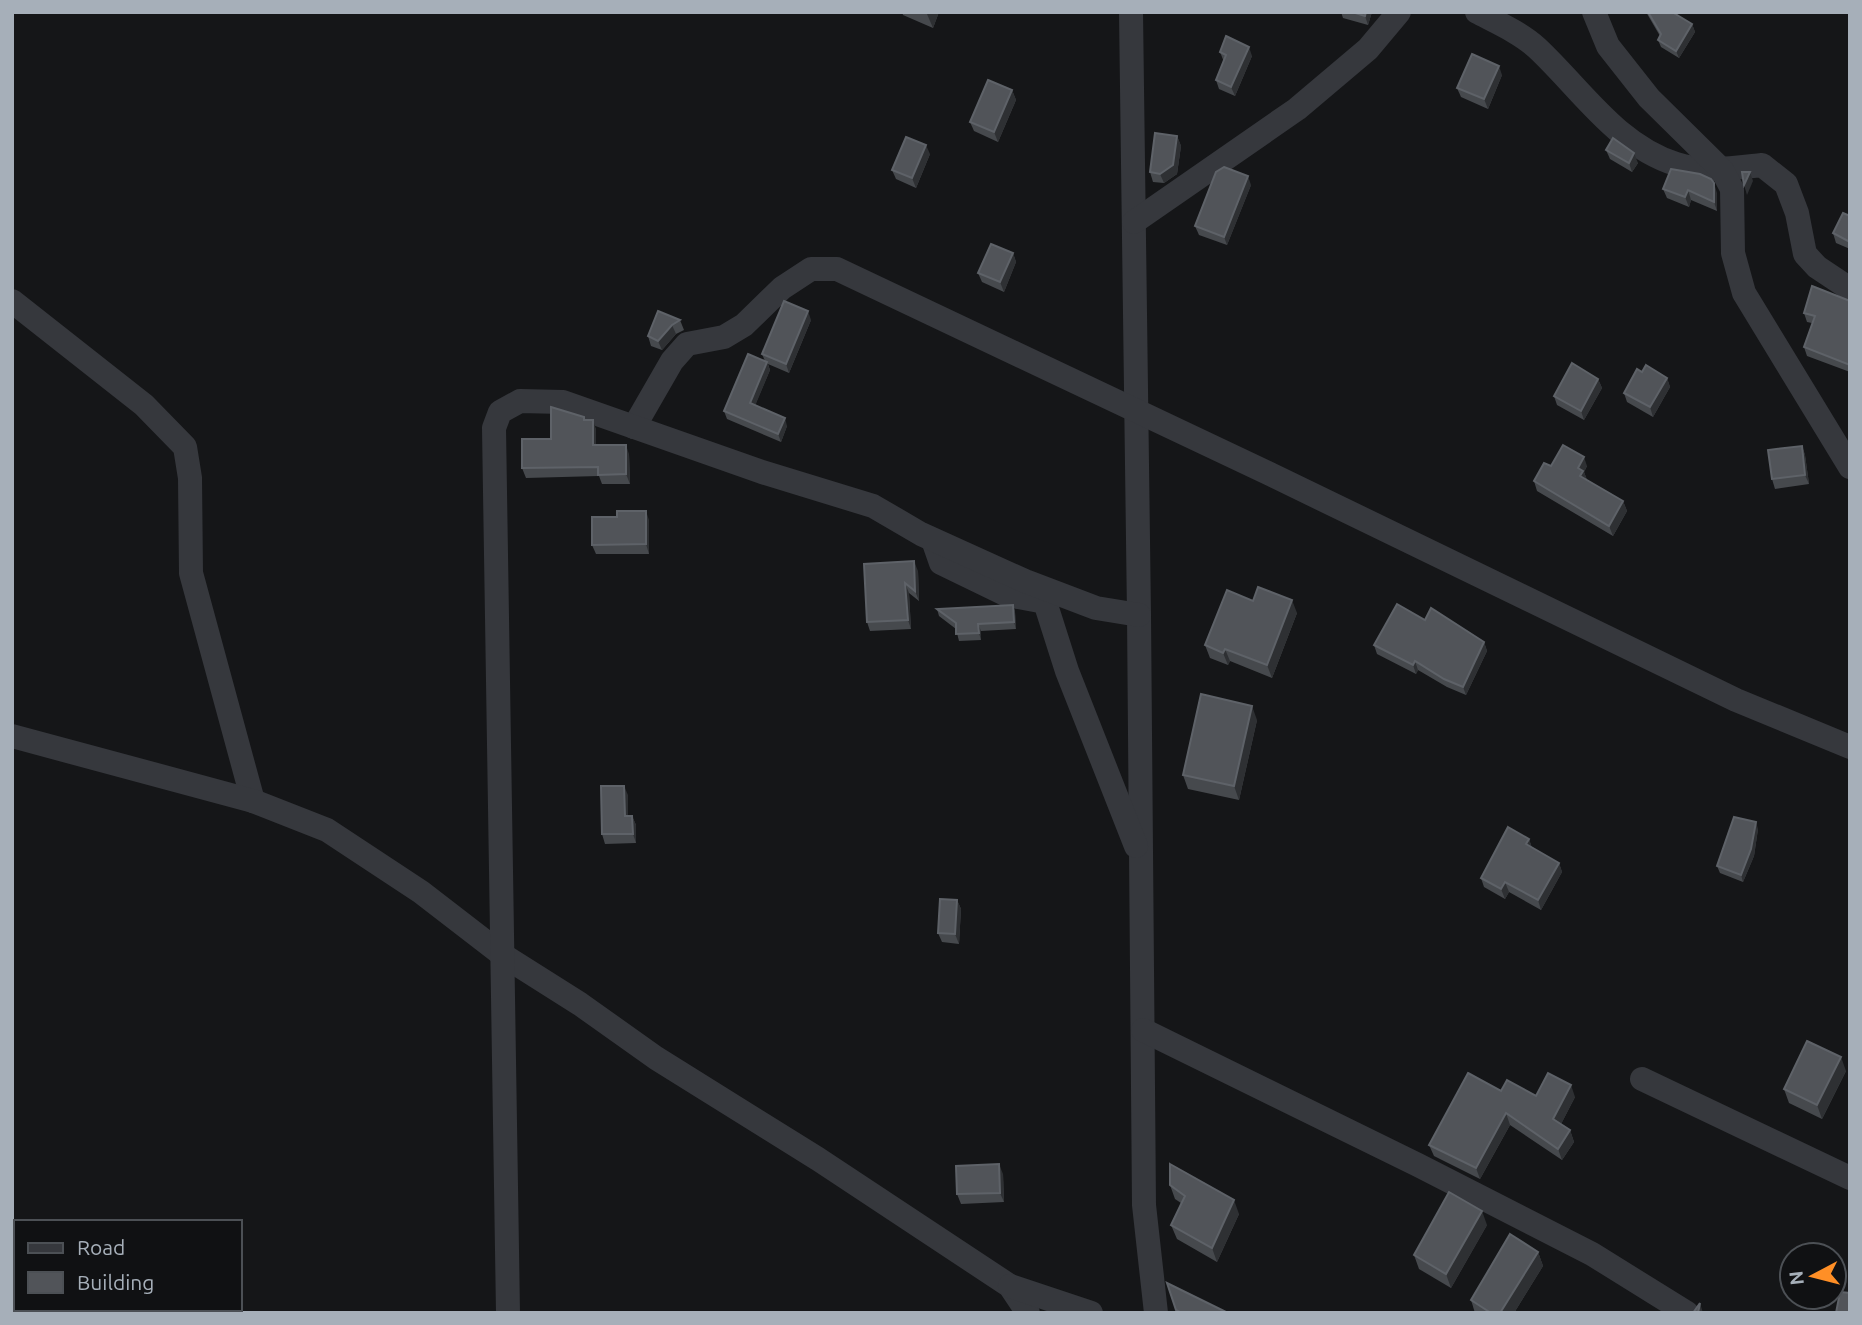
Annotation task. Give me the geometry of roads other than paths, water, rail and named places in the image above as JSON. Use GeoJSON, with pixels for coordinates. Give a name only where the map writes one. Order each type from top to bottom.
{"type":"FeatureCollection","features":[{"type":"Feature","properties":{"kind":"street"},"geometry":{"type":"LineString","coordinates":[[1131,12],[1144,1205],[1156,1313]]}},
{"type":"Feature","properties":{"kind":"street"},"geometry":{"type":"LineString","coordinates":[[1134,222],[1297,108],[1368,49],[1399,12]]}},
{"type":"Feature","properties":{"kind":"street"},"geometry":{"type":"LineString","coordinates":[[1476,12],[1535,46],[1596,112],[1644,151],[1678,165],[1722,170],[1762,165],[1786,184],[1797,213],[1805,254],[1817,267],[1850,289]]}},
{"type":"Feature","properties":{"kind":"street"},"geometry":{"type":"LineString","coordinates":[[1594,12],[1608,46],[1649,98],[1722,170],[1732,189],[1733,253],[1744,293],[1850,467]]}},
{"type":"Feature","properties":{"kind":"street"},"geometry":{"type":"LineString","coordinates":[[634,427],[671,361],[687,344],[724,337],[744,325],[782,288],[811,269],[837,270],[1136,410],[1736,700],[1850,747]]}},
{"type":"Feature","properties":{"kind":"street"},"geometry":{"type":"LineString","coordinates":[[12,302],[144,405],[185,447],[190,478],[191,573],[253,801]]}},
{"type":"Feature","properties":{"kind":"street"},"geometry":{"type":"LineString","coordinates":[[508,1313],[494,428],[500,412],[520,401],[563,402],[762,472],[873,506],[933,540],[1025,581],[1096,608],[1139,615]]}},
{"type":"Feature","properties":{"kind":"street"},"geometry":{"type":"LineString","coordinates":[[933,540],[941,563],[1007,595],[1045,603],[1067,671],[1142,859]]}},
{"type":"Feature","properties":{"kind":"street"},"geometry":{"type":"LineString","coordinates":[[12,736],[253,801],[327,830],[421,892],[504,956],[580,1004],[656,1058],[818,1159],[1010,1286],[1091,1313]]}},
{"type":"Feature","properties":{"kind":"street"},"geometry":{"type":"LineString","coordinates":[[1143,1030],[1592,1254],[1686,1313]]}},
{"type":"Feature","properties":{"kind":"street"},"geometry":{"type":"LineString","coordinates":[[1642,1079],[1850,1178]]}},
{"type":"Feature","properties":{"kind":"street"},"geometry":{"type":"LineString","coordinates":[[1010,1286],[1028,1313]]}}]}
